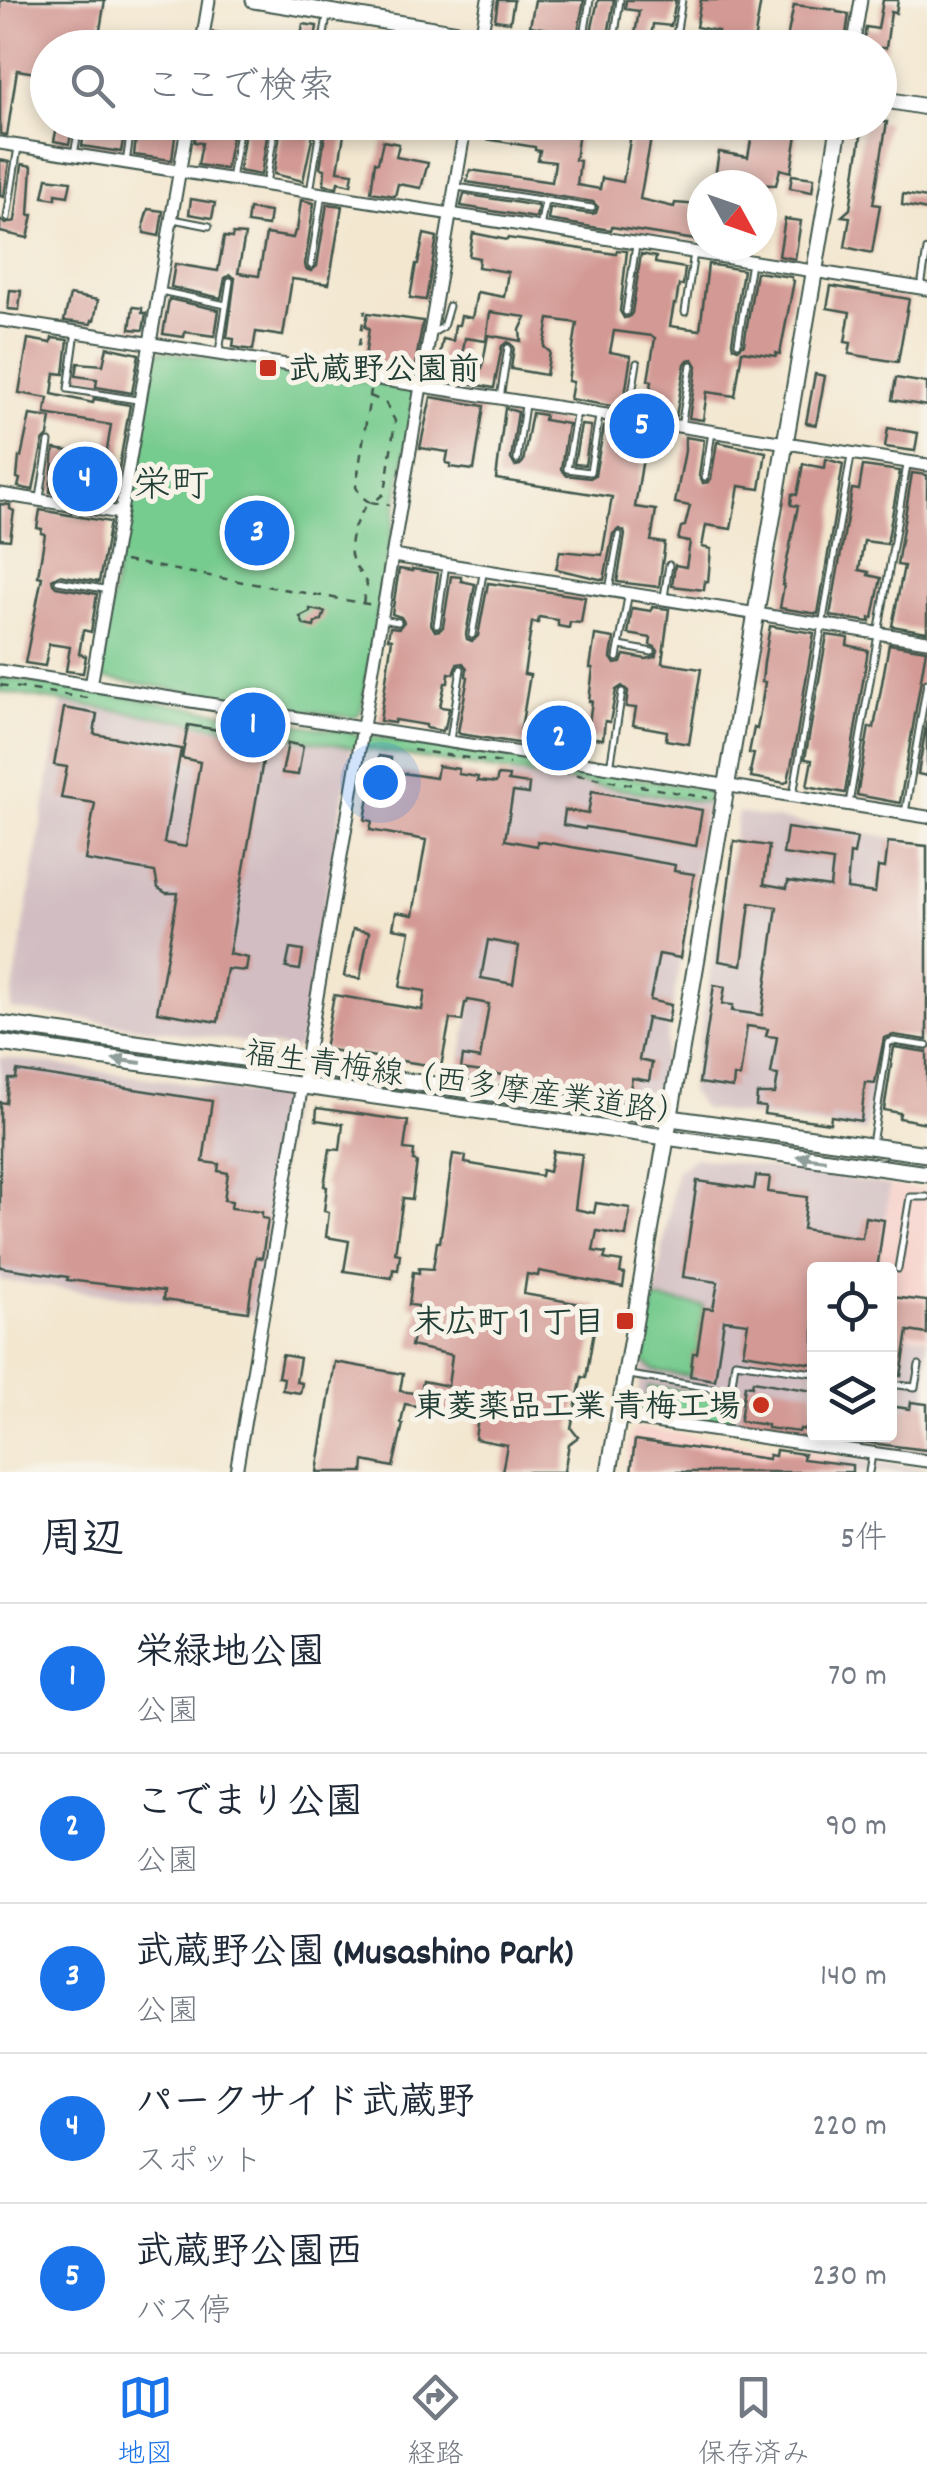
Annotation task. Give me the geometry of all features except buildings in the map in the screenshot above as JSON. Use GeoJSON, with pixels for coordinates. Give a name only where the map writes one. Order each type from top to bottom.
{"type":"FeatureCollection","features":[{"type":"Feature","properties":{"kind":"main road"},"geometry":{"type":"LineString","coordinates":[[254,0],[420,30]]}},
{"type":"Feature","properties":{"kind":"main road"},"geometry":{"type":"LineString","coordinates":[[897,102],[927,107]]}},
{"type":"Feature","properties":{"kind":"main road"},"geometry":{"type":"LineString","coordinates":[[609,1472],[837,140]]}},
{"type":"Feature","properties":{"kind":"main road","name":"福生青梅線（西多摩産業道路）"},"geometry":{"type":"LineString","coordinates":[[0,1024],[924,1154]]}},
{"type":"Feature","properties":{"kind":"main road","name":"福生青梅線（西多摩産業道路）"},"geometry":{"type":"LineString","coordinates":[[0,1043],[923,1173]]}},
{"type":"Feature","properties":{"kind":"main road"},"geometry":{"type":"LineString","coordinates":[[484,1112],[487,1092]]}},
{"type":"Feature","properties":{"kind":"main road"},"geometry":{"type":"LineString","coordinates":[[865,1165],[870,1147]]}},
{"type":"Feature","properties":{"kind":"main road"},"geometry":{"type":"LineString","coordinates":[[923,1173],[924,1154]]}},
{"type":"Feature","properties":{"kind":"street"},"geometry":{"type":"LineString","coordinates":[[203,30],[209,0]]}},
{"type":"Feature","properties":{"kind":"street"},"geometry":{"type":"LineString","coordinates":[[483,30],[488,0]]}},
{"type":"Feature","properties":{"kind":"street"},"geometry":{"type":"LineString","coordinates":[[856,30],[862,0]]}},
{"type":"Feature","properties":{"kind":"street"},"geometry":{"type":"LineString","coordinates":[[91,686],[185,140]]}},
{"type":"Feature","properties":{"kind":"street"},"geometry":{"type":"LineString","coordinates":[[236,1472],[463,140]]}},
{"type":"Feature","properties":{"kind":"street"},"geometry":{"type":"LineString","coordinates":[[0,143],[687,252]]}},
{"type":"Feature","properties":{"kind":"street"},"geometry":{"type":"LineString","coordinates":[[738,260],[924,289]]}},
{"type":"Feature","properties":{"kind":"street"},"geometry":{"type":"LineString","coordinates":[[0,320],[927,466]]}},
{"type":"Feature","properties":{"kind":"street"},"geometry":{"type":"LineString","coordinates":[[0,494],[121,513]]}},
{"type":"Feature","properties":{"kind":"street"},"geometry":{"type":"LineString","coordinates":[[393,556],[927,641]]}},
{"type":"Feature","properties":{"kind":"street"},"geometry":{"type":"LineString","coordinates":[[0,672],[927,817]]}},
{"type":"Feature","properties":{"kind":"street"},"geometry":{"type":"LineString","coordinates":[[618,1417],[927,1461]]}},
{"type":"Feature","properties":{"kind":"lane"},"geometry":{"type":"LineString","coordinates":[[585,30],[590,0]]}},
{"type":"Feature","properties":{"kind":"lane"},"geometry":{"type":"LineString","coordinates":[[616,30],[620,0]]}},
{"type":"Feature","properties":{"kind":"lane"},"geometry":{"type":"LineString","coordinates":[[677,30],[682,0]]}},
{"type":"Feature","properties":{"kind":"lane"},"geometry":{"type":"LineString","coordinates":[[325,30],[328,12]]}},
{"type":"Feature","properties":{"kind":"lane"},"geometry":{"type":"LineString","coordinates":[[74,154],[77,140]]}},
{"type":"Feature","properties":{"kind":"lane"},"geometry":{"type":"LineString","coordinates":[[126,163],[129,140]]}},
{"type":"Feature","properties":{"kind":"lane"},"geometry":{"type":"LineString","coordinates":[[231,180],[238,140]]}},
{"type":"Feature","properties":{"kind":"lane"},"geometry":{"type":"LineString","coordinates":[[266,185],[273,140]]}},
{"type":"Feature","properties":{"kind":"lane"},"geometry":{"type":"LineString","coordinates":[[310,264],[319,140]]}},
{"type":"Feature","properties":{"kind":"lane"},"geometry":{"type":"LineString","coordinates":[[7,218],[18,146]]}},
{"type":"Feature","properties":{"kind":"lane"},"geometry":{"type":"LineString","coordinates":[[456,187],[592,208]]}},
{"type":"Feature","properties":{"kind":"lane"},"geometry":{"type":"LineString","coordinates":[[540,229],[545,201]]}},
{"type":"Feature","properties":{"kind":"lane"},"geometry":{"type":"LineString","coordinates":[[0,206],[9,207]]}},
{"type":"Feature","properties":{"kind":"lane"},"geometry":{"type":"LineString","coordinates":[[171,219],[210,226]]}},
{"type":"Feature","properties":{"kind":"lane"},"geometry":{"type":"LineString","coordinates":[[626,312],[636,244]]}},
{"type":"Feature","properties":{"kind":"lane"},"geometry":{"type":"LineString","coordinates":[[924,289],[927,250]]}},
{"type":"Feature","properties":{"kind":"lane"},"geometry":{"type":"LineString","coordinates":[[685,312],[693,260]]}},
{"type":"Feature","properties":{"kind":"lane"},"geometry":{"type":"LineString","coordinates":[[738,344],[751,262]]}},
{"type":"Feature","properties":{"kind":"lane"},"geometry":{"type":"LineString","coordinates":[[218,354],[230,281]]}},
{"type":"Feature","properties":{"kind":"lane"},"geometry":{"type":"LineString","coordinates":[[159,291],[226,305]]}},
{"type":"Feature","properties":{"kind":"lane"},"geometry":{"type":"LineString","coordinates":[[430,334],[444,327],[449,306]]}},
{"type":"Feature","properties":{"kind":"lane"},"geometry":{"type":"LineString","coordinates":[[76,332],[68,389],[140,401]]}},
{"type":"Feature","properties":{"kind":"lane"},"geometry":{"type":"LineString","coordinates":[[500,398],[508,348]]}},
{"type":"Feature","properties":{"kind":"lane"},"geometry":{"type":"LineString","coordinates":[[628,418],[637,362]]}},
{"type":"Feature","properties":{"kind":"lane"},"geometry":{"type":"LineString","coordinates":[[681,427],[691,366]]}},
{"type":"Feature","properties":{"kind":"lane"},"geometry":{"type":"LineString","coordinates":[[517,460],[526,402]]}},
{"type":"Feature","properties":{"kind":"lane"},"geometry":{"type":"LineString","coordinates":[[577,410],[567,469],[590,472],[599,414]]}},
{"type":"Feature","properties":{"kind":"lane"},"geometry":{"type":"LineString","coordinates":[[705,477],[712,432]]}},
{"type":"Feature","properties":{"kind":"lane"},"geometry":{"type":"LineString","coordinates":[[40,500],[48,442]]}},
{"type":"Feature","properties":{"kind":"lane"},"geometry":{"type":"LineString","coordinates":[[793,796],[851,454]]}},
{"type":"Feature","properties":{"kind":"lane"},"geometry":{"type":"LineString","coordinates":[[850,804],[908,462]]}},
{"type":"Feature","properties":{"kind":"lane"},"geometry":{"type":"LineString","coordinates":[[610,590],[619,535]]}},
{"type":"Feature","properties":{"kind":"lane"},"geometry":{"type":"LineString","coordinates":[[437,625],[446,564]]}},
{"type":"Feature","properties":{"kind":"lane"},"geometry":{"type":"LineString","coordinates":[[663,599],[669,565]]}},
{"type":"Feature","properties":{"kind":"lane"},"geometry":{"type":"LineString","coordinates":[[472,635],[483,570]]}},
{"type":"Feature","properties":{"kind":"lane"},"geometry":{"type":"LineString","coordinates":[[58,581],[108,589]]}},
{"type":"Feature","properties":{"kind":"lane"},"geometry":{"type":"LineString","coordinates":[[617,658],[628,594]]}},
{"type":"Feature","properties":{"kind":"lane"},"geometry":{"type":"LineString","coordinates":[[383,612],[398,622]]}},
{"type":"Feature","properties":{"kind":"lane"},"geometry":{"type":"LineString","coordinates":[[619,646],[652,652]]}},
{"type":"Feature","properties":{"kind":"lane"},"geometry":{"type":"LineString","coordinates":[[449,743],[462,669]]}},
{"type":"Feature","properties":{"kind":"lane"},"geometry":{"type":"LineString","coordinates":[[905,813],[927,683]]}},
{"type":"Feature","properties":{"kind":"lane"},"geometry":{"type":"LineString","coordinates":[[610,768],[622,692]]}},
{"type":"Feature","properties":{"kind":"lane"},"geometry":{"type":"LineString","coordinates":[[870,1147],[888,1043],[927,1046]]}},
{"type":"Feature","properties":{"kind":"lane"},"geometry":{"type":"LineString","coordinates":[[898,1269],[910,1197],[927,1197]]}},
{"type":"Feature","properties":{"kind":"lane"},"geometry":{"type":"LineString","coordinates":[[626,1374],[731,1391],[735,1362],[807,1372]]}},
{"type":"Feature","properties":{"kind":"lane"},"geometry":{"type":"LineString","coordinates":[[897,1385],[915,1388],[919,1365]]}},
{"type":"Feature","properties":{"kind":"lane"},"geometry":{"type":"LineString","coordinates":[[869,1472],[872,1453]]}},
{"type":"Feature","properties":{"kind":"path"},"geometry":{"type":"LineString","coordinates":[[354,376],[366,310]]}},
{"type":"Feature","properties":{"kind":"path"},"geometry":{"type":"LineString","coordinates":[[373,378],[356,487],[368,502],[396,506]]}},
{"type":"Feature","properties":{"kind":"path"},"geometry":{"type":"LineString","coordinates":[[368,502],[385,493],[394,420],[386,403],[370,396]]}},
{"type":"Feature","properties":{"kind":"path"},"geometry":{"type":"LineString","coordinates":[[363,603],[367,585],[352,562],[350,546],[368,502]]}},
{"type":"Feature","properties":{"kind":"path"},"geometry":{"type":"LineString","coordinates":[[113,559],[363,603],[383,612]]}},
{"type":"Feature","properties":{"kind":"shaded area"},"geometry":{"type":"Polygon","coordinates":[[[62,702],[352,747],[300,1046],[294,1049],[10,1009],[62,702]]]}},
{"type":"Feature","properties":{"kind":"shaded area"},"geometry":{"type":"Polygon","coordinates":[[[510,774],[707,804],[659,1086],[641,1099],[459,1073],[510,774]]]}},
{"type":"Feature","properties":{"kind":"shaded area"},"geometry":{"type":"Polygon","coordinates":[[[738,813],[908,840],[866,1132],[703,1109],[690,1091],[738,813]]]}},
{"type":"Feature","properties":{"kind":"shaded area"},"geometry":{"type":"Polygon","coordinates":[[[0,1057],[286,1098],[290,1103],[255,1315],[0,1280],[0,1057]]]}},
{"type":"Feature","properties":{"kind":"shaded area"},"geometry":{"type":"Polygon","coordinates":[[[696,1157],[890,1185],[879,1262],[807,1262],[807,1436],[641,1412],[636,1406],[676,1171],[696,1157]]]}},
{"type":"Feature","properties":{"kind":"shaded area"},"geometry":{"type":"Polygon","coordinates":[[[890,1185],[927,1190],[927,1338],[897,1333],[897,1262],[879,1262],[890,1185]]]}},
{"type":"Feature","properties":{"kind":"shaded area"},"geometry":{"type":"Polygon","coordinates":[[[897,1333],[927,1338],[927,1453],[850,1442],[897,1442],[897,1333]]]}},
{"type":"Feature","properties":{"kind":"shaded area"},"geometry":{"type":"Polygon","coordinates":[[[638,1428],[839,1456],[837,1472],[625,1472],[631,1433],[638,1428]]]}},
{"type":"Feature","properties":{"kind":"shaded area"},"geometry":{"type":"Polygon","coordinates":[[[839,1456],[927,1469],[927,1472],[837,1472],[839,1456]]]}},
{"type":"Feature","properties":{"kind":"green space"},"geometry":{"type":"Polygon","coordinates":[[[161,351],[408,388],[415,397],[361,712],[354,718],[103,678],[99,673],[154,356],[161,351]]]}},
{"type":"Feature","properties":{"kind":"green space"},"geometry":{"type":"Polygon","coordinates":[[[0,677],[704,789],[709,795],[708,803],[0,692],[0,677]]]}},
{"type":"Feature","properties":{"kind":"green space"},"geometry":{"type":"Polygon","coordinates":[[[50,1039],[275,1071],[274,1075],[48,1043],[50,1039]]]}},
{"type":"Feature","properties":{"kind":"green space"},"geometry":{"type":"Polygon","coordinates":[[[335,1082],[479,1099],[480,1101],[335,1082]]]}},
{"type":"Feature","properties":{"kind":"green space"},"geometry":{"type":"Polygon","coordinates":[[[654,1299],[704,1306],[690,1376],[652,1370],[644,1362],[654,1299]]]}},
{"type":"Feature","properties":{"kind":"green space"},"geometry":{"type":"Polygon","coordinates":[[[649,1386],[727,1398],[732,1404],[729,1422],[765,1427],[764,1430],[641,1412],[637,1401],[647,1397],[649,1386]]]}},
{"type":"Feature","properties":{"kind":"place","name":"武蔵野公園前"},"geometry":{"type":"Point","coordinates":[268,368]}},
{"type":"Feature","properties":{"kind":"place","name":"武蔵野公園西"},"geometry":{"type":"Point","coordinates":[642,426]}},
{"type":"Feature","properties":{"kind":"place","name":"パークサイド武蔵野"},"geometry":{"type":"Point","coordinates":[85,479]}},
{"type":"Feature","properties":{"kind":"place","name":"武蔵野公園 (Musashino Park)"},"geometry":{"type":"Point","coordinates":[257,533]}},
{"type":"Feature","properties":{"kind":"place","name":"栄緑地公園"},"geometry":{"type":"Point","coordinates":[253,725]}},
{"type":"Feature","properties":{"kind":"place","name":"こでまり公園"},"geometry":{"type":"Point","coordinates":[559,738]}},
{"type":"Feature","properties":{"kind":"place","name":"末広町１丁目"},"geometry":{"type":"Point","coordinates":[625,1321]}},
{"type":"Feature","properties":{"kind":"place","name":"東菱薬品工業 青梅工場"},"geometry":{"type":"Point","coordinates":[761,1405]}},
{"type":"Feature","properties":{"kind":"district","name":"栄町"},"geometry":{"type":"Point","coordinates":[171,483]}}]}
